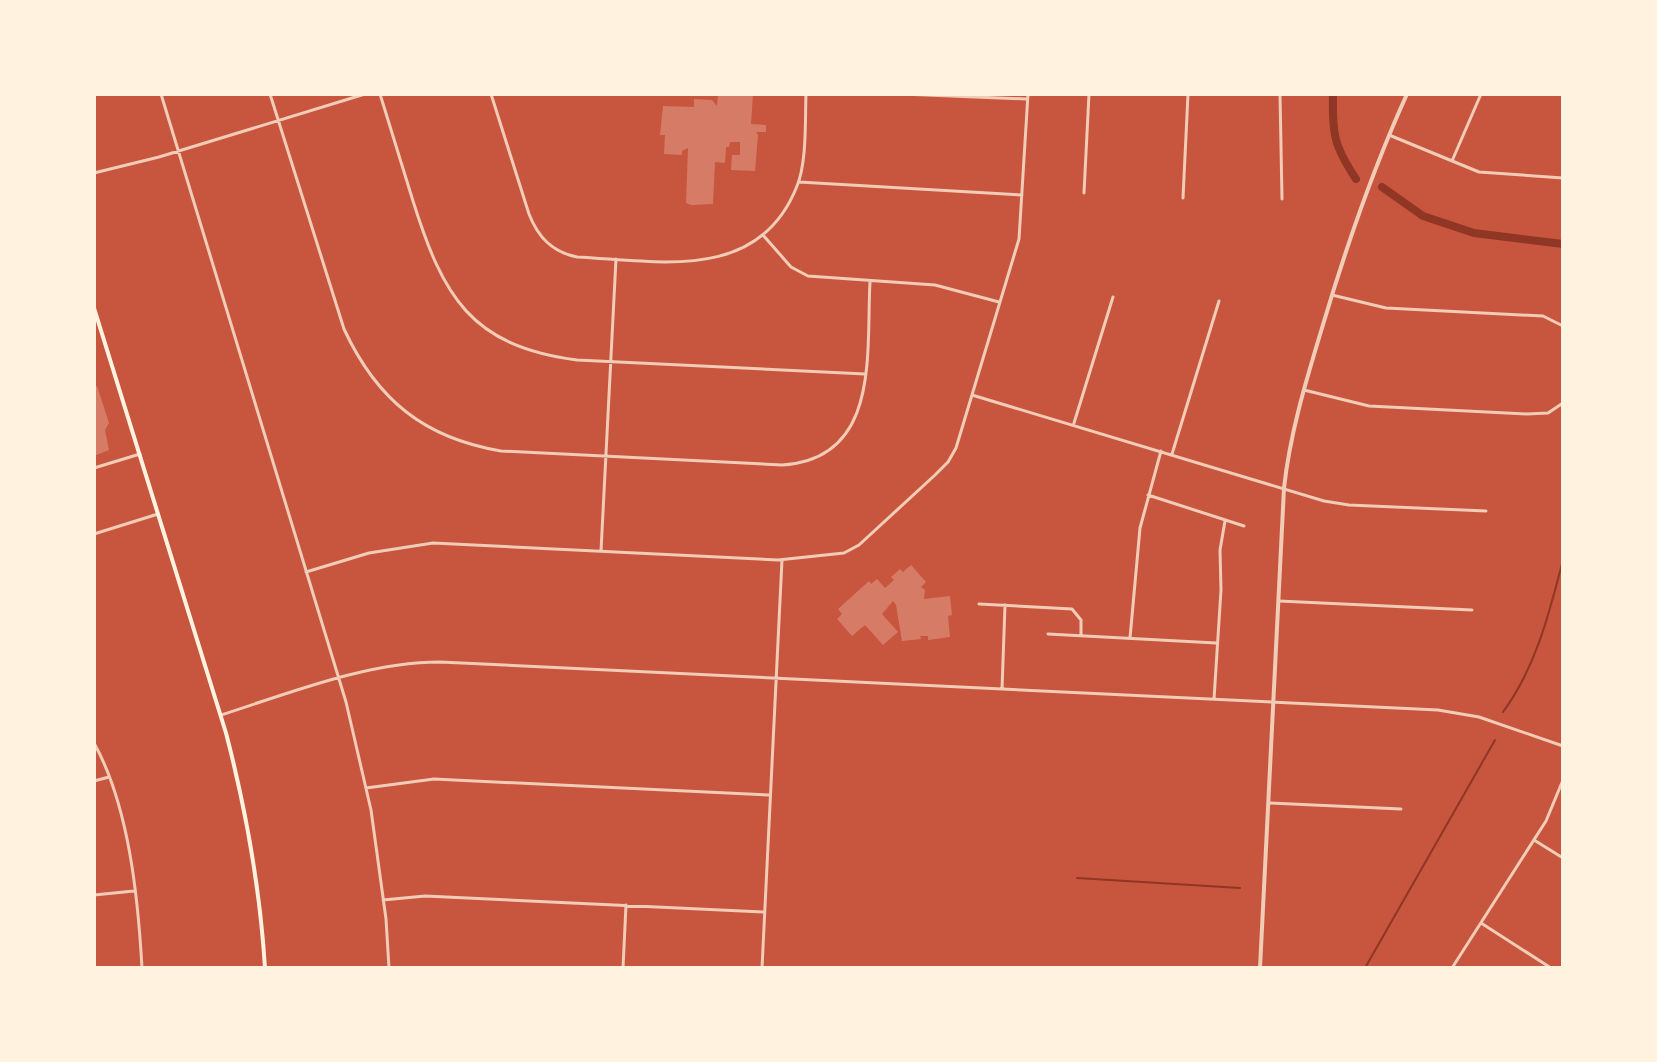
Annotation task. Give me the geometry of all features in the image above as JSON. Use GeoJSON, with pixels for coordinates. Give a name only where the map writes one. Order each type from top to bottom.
{"type":"FeatureCollection","features":[{"type":"Feature","properties":{"kind":"main road"},"geometry":{"type":"LineString","coordinates":[[94,308],[221,715],[240,788],[253,855],[265,968]]}},
{"type":"Feature","properties":{"kind":"street"},"geometry":{"type":"LineString","coordinates":[[161,94],[339,679],[366,788],[383,900],[389,968]]}},
{"type":"Feature","properties":{"kind":"street"},"geometry":{"type":"LineString","coordinates":[[270,94],[344,329],[361,363],[392,401],[436,432],[482,448],[782,465],[805,462],[826,451],[849,429],[861,405],[870,282]]}},
{"type":"Feature","properties":{"kind":"street"},"geometry":{"type":"LineString","coordinates":[[94,173],[177,152],[365,94]]}},
{"type":"Feature","properties":{"kind":"street"},"geometry":{"type":"LineString","coordinates":[[380,94],[429,251],[442,279],[457,302],[489,329],[518,346],[556,357],[611,362],[865,374]]}},
{"type":"Feature","properties":{"kind":"street"},"geometry":{"type":"LineString","coordinates":[[491,94],[529,214],[540,236],[555,249],[570,256],[707,261],[740,250],[763,235],[779,217],[799,182],[806,94]]}},
{"type":"Feature","properties":{"kind":"street"},"geometry":{"type":"LineString","coordinates":[[306,572],[369,553],[414,545],[466,544],[782,560],[844,553],[859,545],[948,462],[956,448],[1020,230],[1028,97],[902,94]]}},
{"type":"Feature","properties":{"kind":"street"},"geometry":{"type":"LineString","coordinates":[[1084,193],[1089,94]]}},
{"type":"Feature","properties":{"kind":"street"},"geometry":{"type":"LineString","coordinates":[[1183,198],[1188,94]]}},
{"type":"Feature","properties":{"kind":"street"},"geometry":{"type":"LineString","coordinates":[[1280,94],[1282,199]]}},
{"type":"Feature","properties":{"kind":"street"},"geometry":{"type":"LineString","coordinates":[[1260,968],[1284,488],[1292,432],[1354,222],[1407,94]]}},
{"type":"Feature","properties":{"kind":"street"},"geometry":{"type":"LineString","coordinates":[[1452,161],[1481,94]]}},
{"type":"Feature","properties":{"kind":"street"},"geometry":{"type":"LineString","coordinates":[[1389,135],[1490,174],[1563,178]]}},
{"type":"Feature","properties":{"kind":"street"},"geometry":{"type":"LineString","coordinates":[[799,182],[1023,195]]}},
{"type":"Feature","properties":{"kind":"street"},"geometry":{"type":"LineString","coordinates":[[763,235],[791,267],[817,278],[935,285],[1000,303]]}},
{"type":"Feature","properties":{"kind":"street"},"geometry":{"type":"LineString","coordinates":[[601,551],[616,259]]}},
{"type":"Feature","properties":{"kind":"street"},"geometry":{"type":"LineString","coordinates":[[1332,295],[1386,308],[1543,316],[1563,326]]}},
{"type":"Feature","properties":{"kind":"street"},"geometry":{"type":"LineString","coordinates":[[1074,425],[1113,297]]}},
{"type":"Feature","properties":{"kind":"street"},"geometry":{"type":"LineString","coordinates":[[1172,454],[1219,301]]}},
{"type":"Feature","properties":{"kind":"street"},"geometry":{"type":"LineString","coordinates":[[1303,390],[1369,406],[1527,414],[1548,413],[1563,403]]}},
{"type":"Feature","properties":{"kind":"street"},"geometry":{"type":"LineString","coordinates":[[972,395],[1349,505],[1486,511]]}},
{"type":"Feature","properties":{"kind":"street"},"geometry":{"type":"LineString","coordinates":[[1130,638],[1140,528],[1161,451]]}},
{"type":"Feature","properties":{"kind":"street"},"geometry":{"type":"LineString","coordinates":[[94,468],[141,454]]}},
{"type":"Feature","properties":{"kind":"street"},"geometry":{"type":"LineString","coordinates":[[1148,495],[1244,526]]}},
{"type":"Feature","properties":{"kind":"street"},"geometry":{"type":"LineString","coordinates":[[94,534],[158,514]]}},
{"type":"Feature","properties":{"kind":"street"},"geometry":{"type":"LineString","coordinates":[[1214,699],[1221,541],[1225,521]]}},
{"type":"Feature","properties":{"kind":"street"},"geometry":{"type":"LineString","coordinates":[[762,968],[782,560]]}},
{"type":"Feature","properties":{"kind":"street"},"geometry":{"type":"LineString","coordinates":[[1279,601],[1472,610]]}},
{"type":"Feature","properties":{"kind":"street"},"geometry":{"type":"LineString","coordinates":[[979,604],[1072,609],[1081,620],[1081,635]]}},
{"type":"Feature","properties":{"kind":"street"},"geometry":{"type":"LineString","coordinates":[[1002,689],[1005,605]]}},
{"type":"Feature","properties":{"kind":"street"},"geometry":{"type":"LineString","coordinates":[[1048,634],[1216,643]]}},
{"type":"Feature","properties":{"kind":"street"},"geometry":{"type":"LineString","coordinates":[[221,715],[400,664],[440,662],[1456,712],[1497,722],[1563,746]]}},
{"type":"Feature","properties":{"kind":"street"},"geometry":{"type":"LineString","coordinates":[[94,743],[109,777],[124,833],[142,968]]}},
{"type":"Feature","properties":{"kind":"street"},"geometry":{"type":"LineString","coordinates":[[94,781],[109,777]]}},
{"type":"Feature","properties":{"kind":"street"},"geometry":{"type":"LineString","coordinates":[[366,788],[420,779],[448,779],[771,795]]}},
{"type":"Feature","properties":{"kind":"street"},"geometry":{"type":"LineString","coordinates":[[1452,968],[1546,821],[1563,780]]}},
{"type":"Feature","properties":{"kind":"street"},"geometry":{"type":"LineString","coordinates":[[1269,803],[1401,809]]}},
{"type":"Feature","properties":{"kind":"street"},"geometry":{"type":"LineString","coordinates":[[1534,840],[1563,858]]}},
{"type":"Feature","properties":{"kind":"street"},"geometry":{"type":"LineString","coordinates":[[94,895],[134,891]]}},
{"type":"Feature","properties":{"kind":"street"},"geometry":{"type":"LineString","coordinates":[[383,900],[425,896],[765,912]]}},
{"type":"Feature","properties":{"kind":"street"},"geometry":{"type":"LineString","coordinates":[[623,968],[626,905]]}},
{"type":"Feature","properties":{"kind":"street"},"geometry":{"type":"LineString","coordinates":[[1481,923],[1551,968]]}},
{"type":"Feature","properties":{"kind":"building"},"geometry":{"type":"Polygon","coordinates":[[[718,94],[753,94],[751,124],[766,125],[766,132],[756,132],[755,171],[731,170],[732,155],[740,155],[740,142],[730,142],[726,147],[725,163],[715,162],[713,204],[691,205],[686,203],[688,148],[682,151],[682,155],[664,154],[665,135],[660,135],[663,106],[694,107],[694,99],[712,100],[717,106],[718,94]]]}},
{"type":"Feature","properties":{"kind":"building"},"geometry":{"type":"Polygon","coordinates":[[[97,386],[109,423],[105,430],[109,450],[94,456],[94,387],[97,386]]]}},
{"type":"Feature","properties":{"kind":"building"},"geometry":{"type":"Polygon","coordinates":[[[911,565],[926,582],[921,587],[925,590],[924,599],[950,596],[950,637],[928,640],[928,636],[920,636],[921,639],[902,641],[893,601],[882,614],[898,632],[883,645],[865,625],[852,636],[837,619],[842,614],[838,609],[869,581],[871,584],[877,579],[885,588],[900,569],[903,572],[911,565]]]}},
{"type":"Feature","properties":{"kind":"waterway"},"geometry":{"type":"LineString","coordinates":[[1333,94],[1336,139],[1356,179]]}},
{"type":"Feature","properties":{"kind":"waterway"},"geometry":{"type":"LineString","coordinates":[[1382,187],[1423,216],[1474,233],[1563,244]]}},
{"type":"Feature","properties":{"kind":"waterway"},"geometry":{"type":"LineString","coordinates":[[1503,712],[1533,658],[1563,560]]}},
{"type":"Feature","properties":{"kind":"waterway"},"geometry":{"type":"LineString","coordinates":[[1365,968],[1495,740]]}},
{"type":"Feature","properties":{"kind":"waterway"},"geometry":{"type":"LineString","coordinates":[[1077,878],[1240,888]]}}]}
